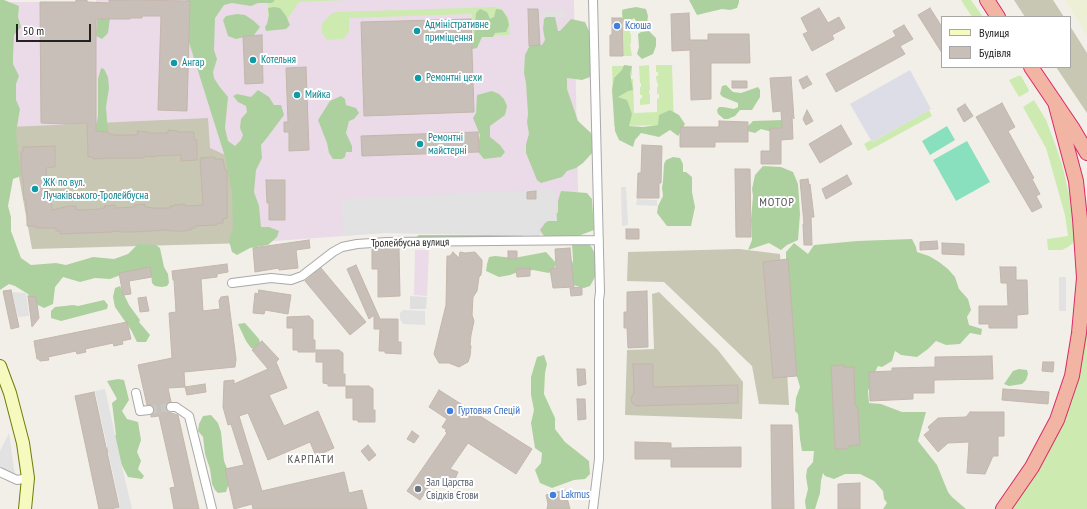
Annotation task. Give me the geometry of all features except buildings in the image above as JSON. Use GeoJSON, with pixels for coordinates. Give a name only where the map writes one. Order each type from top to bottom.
{"type":"FeatureCollection","features":[{"type":"Feature","properties":{"kind":"highway"},"geometry":{"type":"LineString","coordinates":[[987,0],[997,16]]}},
{"type":"Feature","properties":{"kind":"highway"},"geometry":{"type":"LineString","coordinates":[[1032,68],[1073,129],[1087,153]]}},
{"type":"Feature","properties":{"kind":"highway"},"geometry":{"type":"LineString","coordinates":[[1002,509],[1032,467],[1057,420],[1072,376],[1079,333],[1084,278],[1080,218],[1076,181],[1055,102]]}},
{"type":"Feature","properties":{"kind":"highway"},"geometry":{"type":"LineString","coordinates":[[1073,129],[1087,144]]}},
{"type":"Feature","properties":{"kind":"main road"},"geometry":{"type":"LineString","coordinates":[[0,366],[9,388],[17,416],[28,478],[24,509]]}},
{"type":"Feature","properties":{"kind":"street"},"geometry":{"type":"LineString","coordinates":[[593,0],[600,292],[599,460],[594,509]]}},
{"type":"Feature","properties":{"kind":"street","name":"Тролейбусна вулиця"},"geometry":{"type":"LineString","coordinates":[[232,283],[271,278],[291,280],[302,276],[333,252],[342,247],[357,244],[388,242],[599,240]]}},
{"type":"Feature","properties":{"kind":"street"},"geometry":{"type":"LineString","coordinates":[[136,393],[140,411],[149,410]]}},
{"type":"Feature","properties":{"kind":"street"},"geometry":{"type":"LineString","coordinates":[[171,407],[176,407],[189,416],[212,509]]}},
{"type":"Feature","properties":{"kind":"street"},"geometry":{"type":"LineString","coordinates":[[0,472],[17,480],[28,478]]}},
{"type":"Feature","properties":{"kind":"shaded area"},"geometry":{"type":"Polygon","coordinates":[[[76,0],[87,0],[88,2],[96,3],[96,0],[574,0],[579,235],[384,233],[248,243],[10,127],[10,2],[76,2],[76,0]]]}},
{"type":"Feature","properties":{"kind":"shaded area"},"geometry":{"type":"Polygon","coordinates":[[[1014,0],[1053,0],[1063,16],[1024,16],[1014,0]]]}},
{"type":"Feature","properties":{"kind":"shaded area"},"geometry":{"type":"Polygon","coordinates":[[[1065,0],[1087,0],[1087,35],[1065,0]]]}},
{"type":"Feature","properties":{"kind":"shaded area"},"geometry":{"type":"Polygon","coordinates":[[[565,10],[566,17],[542,17],[542,11],[565,10]]]}},
{"type":"Feature","properties":{"kind":"shaded area"},"geometry":{"type":"Polygon","coordinates":[[[1071,28],[1087,53],[1087,113],[1057,68],[1071,68],[1071,28]]]}},
{"type":"Feature","properties":{"kind":"shaded area"},"geometry":{"type":"Polygon","coordinates":[[[910,70],[931,109],[872,142],[850,104],[910,70]]]}},
{"type":"Feature","properties":{"kind":"shaded area"},"geometry":{"type":"Polygon","coordinates":[[[208,118],[210,148],[245,164],[248,243],[32,249],[10,127],[208,118]]]}},
{"type":"Feature","properties":{"kind":"shaded area"},"geometry":{"type":"Polygon","coordinates":[[[621,187],[626,187],[628,225],[622,226],[621,187]]]}},
{"type":"Feature","properties":{"kind":"shaded area"},"geometry":{"type":"Polygon","coordinates":[[[555,189],[557,221],[539,221],[539,236],[384,233],[343,236],[342,199],[555,189]]]}},
{"type":"Feature","properties":{"kind":"shaded area"},"geometry":{"type":"Polygon","coordinates":[[[637,199],[657,200],[657,206],[636,205],[637,199]]]}},
{"type":"Feature","properties":{"kind":"shaded area"},"geometry":{"type":"Polygon","coordinates":[[[739,249],[780,254],[789,405],[759,404],[752,366],[664,282],[627,281],[628,252],[739,249]]]}},
{"type":"Feature","properties":{"kind":"shaded area"},"geometry":{"type":"Polygon","coordinates":[[[415,250],[429,250],[427,296],[414,295],[415,250]]]}},
{"type":"Feature","properties":{"kind":"shaded area"},"geometry":{"type":"Polygon","coordinates":[[[1059,277],[1066,277],[1066,311],[1059,311],[1059,277]]]}},
{"type":"Feature","properties":{"kind":"shaded area"},"geometry":{"type":"Polygon","coordinates":[[[12,292],[26,293],[29,316],[18,317],[12,292]]]}},
{"type":"Feature","properties":{"kind":"shaded area"},"geometry":{"type":"Polygon","coordinates":[[[659,292],[718,350],[743,382],[742,419],[625,415],[627,350],[654,349],[652,294],[659,292]]]}},
{"type":"Feature","properties":{"kind":"shaded area"},"geometry":{"type":"Polygon","coordinates":[[[410,296],[427,297],[426,309],[410,309],[410,296]]]}},
{"type":"Feature","properties":{"kind":"shaded area"},"geometry":{"type":"Polygon","coordinates":[[[403,310],[425,311],[425,325],[403,324],[400,319],[400,313],[403,310]]]}},
{"type":"Feature","properties":{"kind":"shaded area"},"geometry":{"type":"Polygon","coordinates":[[[105,389],[132,509],[110,509],[120,506],[95,391],[105,389]]]}},
{"type":"Feature","properties":{"kind":"shaded area"},"geometry":{"type":"Polygon","coordinates":[[[9,433],[15,476],[0,470],[0,451],[9,433]]]}},
{"type":"Feature","properties":{"kind":"green space"},"geometry":{"type":"Polygon","coordinates":[[[0,0],[4,0],[19,6],[18,17],[21,27],[14,35],[13,64],[19,76],[16,84],[16,100],[20,109],[16,133],[21,176],[13,179],[8,206],[11,217],[11,231],[21,258],[31,265],[56,263],[66,265],[93,257],[114,259],[128,254],[138,244],[156,245],[160,248],[164,267],[168,274],[169,283],[167,286],[155,286],[152,283],[151,273],[141,271],[123,274],[110,279],[95,278],[80,282],[63,277],[55,287],[53,304],[44,308],[34,303],[28,294],[15,286],[9,284],[0,290],[0,0]]]}},
{"type":"Feature","properties":{"kind":"green space"},"geometry":{"type":"Polygon","coordinates":[[[186,0],[275,0],[272,3],[258,3],[251,6],[232,3],[224,5],[215,18],[214,50],[217,59],[213,72],[214,78],[228,97],[225,128],[228,141],[235,146],[241,140],[243,135],[240,128],[241,119],[247,112],[246,106],[238,102],[233,96],[237,94],[251,97],[258,90],[269,97],[274,105],[281,105],[284,115],[261,145],[262,158],[256,170],[254,192],[259,206],[261,227],[269,227],[279,231],[277,237],[268,245],[250,248],[237,255],[232,252],[229,241],[233,228],[232,193],[226,160],[188,39],[190,15],[189,5],[186,0]]]}},
{"type":"Feature","properties":{"kind":"green space"},"geometry":{"type":"Polygon","coordinates":[[[268,0],[348,0],[299,2],[285,23],[268,23],[268,0]]]}},
{"type":"Feature","properties":{"kind":"green space"},"geometry":{"type":"Polygon","coordinates":[[[689,0],[739,0],[739,2],[737,8],[730,10],[722,9],[697,15],[689,0]]]}},
{"type":"Feature","properties":{"kind":"green space"},"geometry":{"type":"Polygon","coordinates":[[[961,0],[971,0],[982,16],[971,16],[961,0]]]}},
{"type":"Feature","properties":{"kind":"green space"},"geometry":{"type":"Polygon","coordinates":[[[495,7],[502,9],[509,20],[510,35],[473,36],[472,14],[349,18],[349,32],[343,39],[327,40],[322,33],[322,24],[331,14],[336,12],[495,7]]]}},
{"type":"Feature","properties":{"kind":"green space"},"geometry":{"type":"Polygon","coordinates":[[[636,7],[646,9],[648,16],[647,24],[641,29],[634,18],[628,23],[623,22],[622,11],[636,7]]]}},
{"type":"Feature","properties":{"kind":"green space"},"geometry":{"type":"Polygon","coordinates":[[[268,8],[280,8],[290,25],[286,29],[266,31],[265,27],[269,15],[268,8]]]}},
{"type":"Feature","properties":{"kind":"green space"},"geometry":{"type":"Polygon","coordinates":[[[480,9],[487,12],[490,19],[494,17],[496,9],[502,10],[507,17],[509,25],[506,32],[495,33],[493,37],[482,37],[477,48],[472,49],[476,13],[480,9]]]}},
{"type":"Feature","properties":{"kind":"green space"},"geometry":{"type":"Polygon","coordinates":[[[622,9],[631,9],[630,44],[632,56],[623,56],[622,9]]]}},
{"type":"Feature","properties":{"kind":"green space"},"geometry":{"type":"Polygon","coordinates":[[[237,14],[245,15],[260,27],[254,35],[236,39],[228,36],[223,20],[226,16],[237,14]]]}},
{"type":"Feature","properties":{"kind":"green space"},"geometry":{"type":"Polygon","coordinates":[[[549,14],[555,17],[558,31],[560,31],[571,19],[585,22],[589,31],[593,71],[590,77],[582,80],[567,78],[567,89],[578,121],[591,133],[594,142],[593,152],[583,163],[576,168],[567,171],[562,177],[541,183],[537,180],[526,153],[526,144],[529,134],[524,73],[525,55],[530,45],[542,45],[545,40],[543,29],[544,19],[549,14]]]}},
{"type":"Feature","properties":{"kind":"green space"},"geometry":{"type":"Polygon","coordinates":[[[97,18],[110,18],[108,33],[102,39],[96,36],[97,18]]]}},
{"type":"Feature","properties":{"kind":"green space"},"geometry":{"type":"Polygon","coordinates":[[[649,31],[656,38],[656,46],[653,54],[642,59],[637,54],[639,47],[638,34],[649,31]]]}},
{"type":"Feature","properties":{"kind":"green space"},"geometry":{"type":"Polygon","coordinates":[[[624,65],[632,66],[630,74],[633,90],[628,91],[618,97],[627,100],[632,114],[629,126],[643,127],[658,125],[659,115],[670,110],[679,115],[685,124],[678,136],[670,130],[659,137],[641,133],[635,140],[633,147],[619,140],[615,131],[612,90],[614,78],[622,70],[624,65]]]}},
{"type":"Feature","properties":{"kind":"green space"},"geometry":{"type":"Polygon","coordinates":[[[649,65],[650,104],[640,105],[642,95],[640,95],[641,83],[639,66],[649,65]]]}},
{"type":"Feature","properties":{"kind":"green space"},"geometry":{"type":"Polygon","coordinates":[[[656,65],[672,65],[674,125],[614,126],[612,66],[632,66],[631,79],[633,79],[634,113],[657,112],[657,99],[659,98],[659,94],[657,94],[658,83],[656,76],[658,76],[658,72],[656,72],[656,65]]]}},
{"type":"Feature","properties":{"kind":"green space"},"geometry":{"type":"Polygon","coordinates":[[[101,68],[104,69],[108,77],[109,88],[106,107],[108,133],[96,136],[98,116],[98,79],[101,68]]]}},
{"type":"Feature","properties":{"kind":"green space"},"geometry":{"type":"Polygon","coordinates":[[[1021,76],[1029,90],[1019,97],[1009,80],[1021,76]]]}},
{"type":"Feature","properties":{"kind":"green space"},"geometry":{"type":"Polygon","coordinates":[[[726,85],[733,92],[741,93],[758,87],[760,90],[760,97],[752,110],[740,110],[735,116],[728,119],[724,119],[718,114],[717,110],[719,107],[734,109],[738,107],[738,103],[723,97],[720,94],[722,86],[726,85]]]}},
{"type":"Feature","properties":{"kind":"green space"},"geometry":{"type":"Polygon","coordinates":[[[492,91],[499,94],[504,99],[507,106],[505,115],[490,126],[490,137],[500,145],[505,152],[501,157],[484,159],[479,153],[478,145],[480,135],[473,118],[476,113],[477,95],[492,91]]]}},
{"type":"Feature","properties":{"kind":"green space"},"geometry":{"type":"Polygon","coordinates":[[[341,96],[345,99],[346,105],[356,108],[359,113],[354,119],[349,121],[346,133],[352,146],[352,152],[346,152],[345,157],[342,159],[333,159],[329,153],[327,143],[318,120],[330,101],[341,96]]]}},
{"type":"Feature","properties":{"kind":"green space"},"geometry":{"type":"Polygon","coordinates":[[[1034,100],[1046,120],[1057,149],[1072,208],[1075,237],[1073,243],[1062,250],[1048,250],[1047,239],[1068,236],[1065,215],[1046,148],[1023,107],[1034,100]]]}},
{"type":"Feature","properties":{"kind":"green space"},"geometry":{"type":"Polygon","coordinates":[[[929,110],[932,116],[868,151],[864,144],[871,140],[872,142],[929,110]]]}},
{"type":"Feature","properties":{"kind":"green space"},"geometry":{"type":"Polygon","coordinates":[[[783,120],[783,128],[772,132],[761,129],[755,133],[747,131],[747,127],[753,121],[783,120]]]}},
{"type":"Feature","properties":{"kind":"green space"},"geometry":{"type":"Polygon","coordinates":[[[947,126],[955,140],[930,155],[922,141],[947,126]]]}},
{"type":"Feature","properties":{"kind":"green space"},"geometry":{"type":"Polygon","coordinates":[[[967,141],[990,182],[956,201],[933,160],[967,141]]]}},
{"type":"Feature","properties":{"kind":"green space"},"geometry":{"type":"Polygon","coordinates":[[[673,157],[680,158],[683,164],[683,172],[686,172],[692,177],[692,192],[695,207],[691,226],[667,226],[657,213],[658,206],[663,196],[662,188],[664,164],[666,160],[673,157]]]}},
{"type":"Feature","properties":{"kind":"green space"},"geometry":{"type":"Polygon","coordinates":[[[763,166],[781,167],[793,172],[798,184],[800,214],[798,240],[787,245],[781,250],[769,243],[748,250],[752,240],[752,189],[755,175],[763,166]]]}},
{"type":"Feature","properties":{"kind":"green space"},"geometry":{"type":"Polygon","coordinates":[[[561,191],[587,193],[592,199],[594,230],[573,238],[564,236],[557,239],[544,236],[540,230],[545,223],[553,218],[558,212],[558,201],[561,191]]]}},
{"type":"Feature","properties":{"kind":"green space"},"geometry":{"type":"Polygon","coordinates":[[[516,233],[524,236],[525,241],[415,238],[419,235],[490,235],[516,233]]]}},
{"type":"Feature","properties":{"kind":"green space"},"geometry":{"type":"Polygon","coordinates":[[[912,239],[917,252],[929,256],[939,262],[955,277],[959,289],[968,299],[971,310],[967,317],[969,325],[982,329],[981,335],[970,333],[960,344],[946,345],[936,341],[917,357],[901,355],[895,351],[892,361],[882,367],[878,366],[875,372],[868,391],[869,403],[881,404],[902,412],[926,412],[918,441],[937,465],[948,492],[966,509],[883,509],[887,503],[884,499],[883,491],[874,481],[860,474],[845,474],[834,479],[825,476],[823,473],[820,493],[815,509],[806,509],[805,501],[808,489],[806,477],[807,469],[813,462],[814,451],[802,451],[798,414],[795,411],[796,398],[800,387],[795,370],[786,269],[786,252],[794,243],[808,254],[814,245],[857,241],[912,239]]]}},
{"type":"Feature","properties":{"kind":"green space"},"geometry":{"type":"Polygon","coordinates":[[[578,242],[585,242],[591,246],[595,254],[595,277],[590,286],[584,288],[573,285],[571,268],[573,260],[572,245],[578,242]]]}},
{"type":"Feature","properties":{"kind":"green space"},"geometry":{"type":"Polygon","coordinates":[[[546,252],[556,263],[554,269],[549,273],[533,270],[499,277],[486,271],[489,257],[495,256],[514,258],[546,252]]]}},
{"type":"Feature","properties":{"kind":"green space"},"geometry":{"type":"Polygon","coordinates":[[[120,286],[129,305],[140,320],[139,322],[150,335],[146,342],[137,342],[131,330],[115,307],[113,297],[115,288],[120,286]]]}},
{"type":"Feature","properties":{"kind":"green space"},"geometry":{"type":"Polygon","coordinates":[[[104,300],[108,305],[107,309],[61,321],[51,318],[51,311],[55,307],[73,305],[78,306],[104,300]]]}},
{"type":"Feature","properties":{"kind":"green space"},"geometry":{"type":"Polygon","coordinates":[[[1087,317],[1087,509],[1010,509],[1044,454],[1087,317]]]}},
{"type":"Feature","properties":{"kind":"green space"},"geometry":{"type":"Polygon","coordinates":[[[245,323],[259,339],[262,348],[259,350],[251,348],[246,341],[238,324],[245,323]]]}},
{"type":"Feature","properties":{"kind":"green space"},"geometry":{"type":"Polygon","coordinates":[[[544,355],[547,364],[544,394],[555,418],[555,429],[565,442],[589,461],[590,474],[585,479],[574,480],[552,488],[540,483],[535,470],[541,463],[542,453],[535,448],[531,423],[534,410],[531,395],[531,377],[537,357],[544,355]]]}},
{"type":"Feature","properties":{"kind":"green space"},"geometry":{"type":"Polygon","coordinates":[[[1019,369],[1027,370],[1028,374],[1026,380],[1022,384],[1009,386],[1004,384],[1013,371],[1019,369]]]}},
{"type":"Feature","properties":{"kind":"green space"},"geometry":{"type":"Polygon","coordinates":[[[118,379],[124,380],[129,400],[122,411],[127,419],[138,422],[141,440],[137,452],[141,461],[138,469],[144,476],[142,479],[128,477],[117,456],[107,452],[107,441],[116,435],[112,403],[117,399],[107,381],[118,379]]]}},
{"type":"Feature","properties":{"kind":"green space"},"geometry":{"type":"Polygon","coordinates":[[[211,415],[218,423],[221,432],[224,461],[231,478],[226,492],[218,493],[212,484],[210,469],[205,454],[203,437],[198,431],[199,424],[203,416],[211,415]]]}},
{"type":"Feature","properties":{"kind":"tunnel"},"geometry":{"type":"LineString","coordinates":[[149,410],[171,407]]}},
{"type":"Feature","properties":{"kind":"place","name":"Ксюша"},"geometry":{"type":"Point","coordinates":[617,26]}},
{"type":"Feature","properties":{"kind":"place","name":"Адміністративне приміщення"},"geometry":{"type":"Point","coordinates":[417,31]}},
{"type":"Feature","properties":{"kind":"place","name":"Котельня"},"geometry":{"type":"Point","coordinates":[253,60]}},
{"type":"Feature","properties":{"kind":"place","name":"Ангар"},"geometry":{"type":"Point","coordinates":[174,63]}},
{"type":"Feature","properties":{"kind":"place","name":"Ремонтні цехи"},"geometry":{"type":"Point","coordinates":[418,78]}},
{"type":"Feature","properties":{"kind":"place","name":"Мийка"},"geometry":{"type":"Point","coordinates":[297,95]}},
{"type":"Feature","properties":{"kind":"place","name":"Ремонтні майстерні"},"geometry":{"type":"Point","coordinates":[420,144]}},
{"type":"Feature","properties":{"kind":"place","name":"ЖК по вул. Лучаківського-Тролейбусна"},"geometry":{"type":"Point","coordinates":[35,189]}},
{"type":"Feature","properties":{"kind":"place","name":"Гуртовня Спецій"},"geometry":{"type":"Point","coordinates":[450,411]}},
{"type":"Feature","properties":{"kind":"place","name":"Зал Царства Свідків Єгови"},"geometry":{"type":"Point","coordinates":[418,489]}},
{"type":"Feature","properties":{"kind":"place","name":"Lakmus"},"geometry":{"type":"Point","coordinates":[553,495]}},
{"type":"Feature","properties":{"kind":"district","name":"МОТОР"},"geometry":{"type":"Point","coordinates":[777,203]}},
{"type":"Feature","properties":{"kind":"district","name":"КАРПАТИ"},"geometry":{"type":"Point","coordinates":[311,460]}}]}
